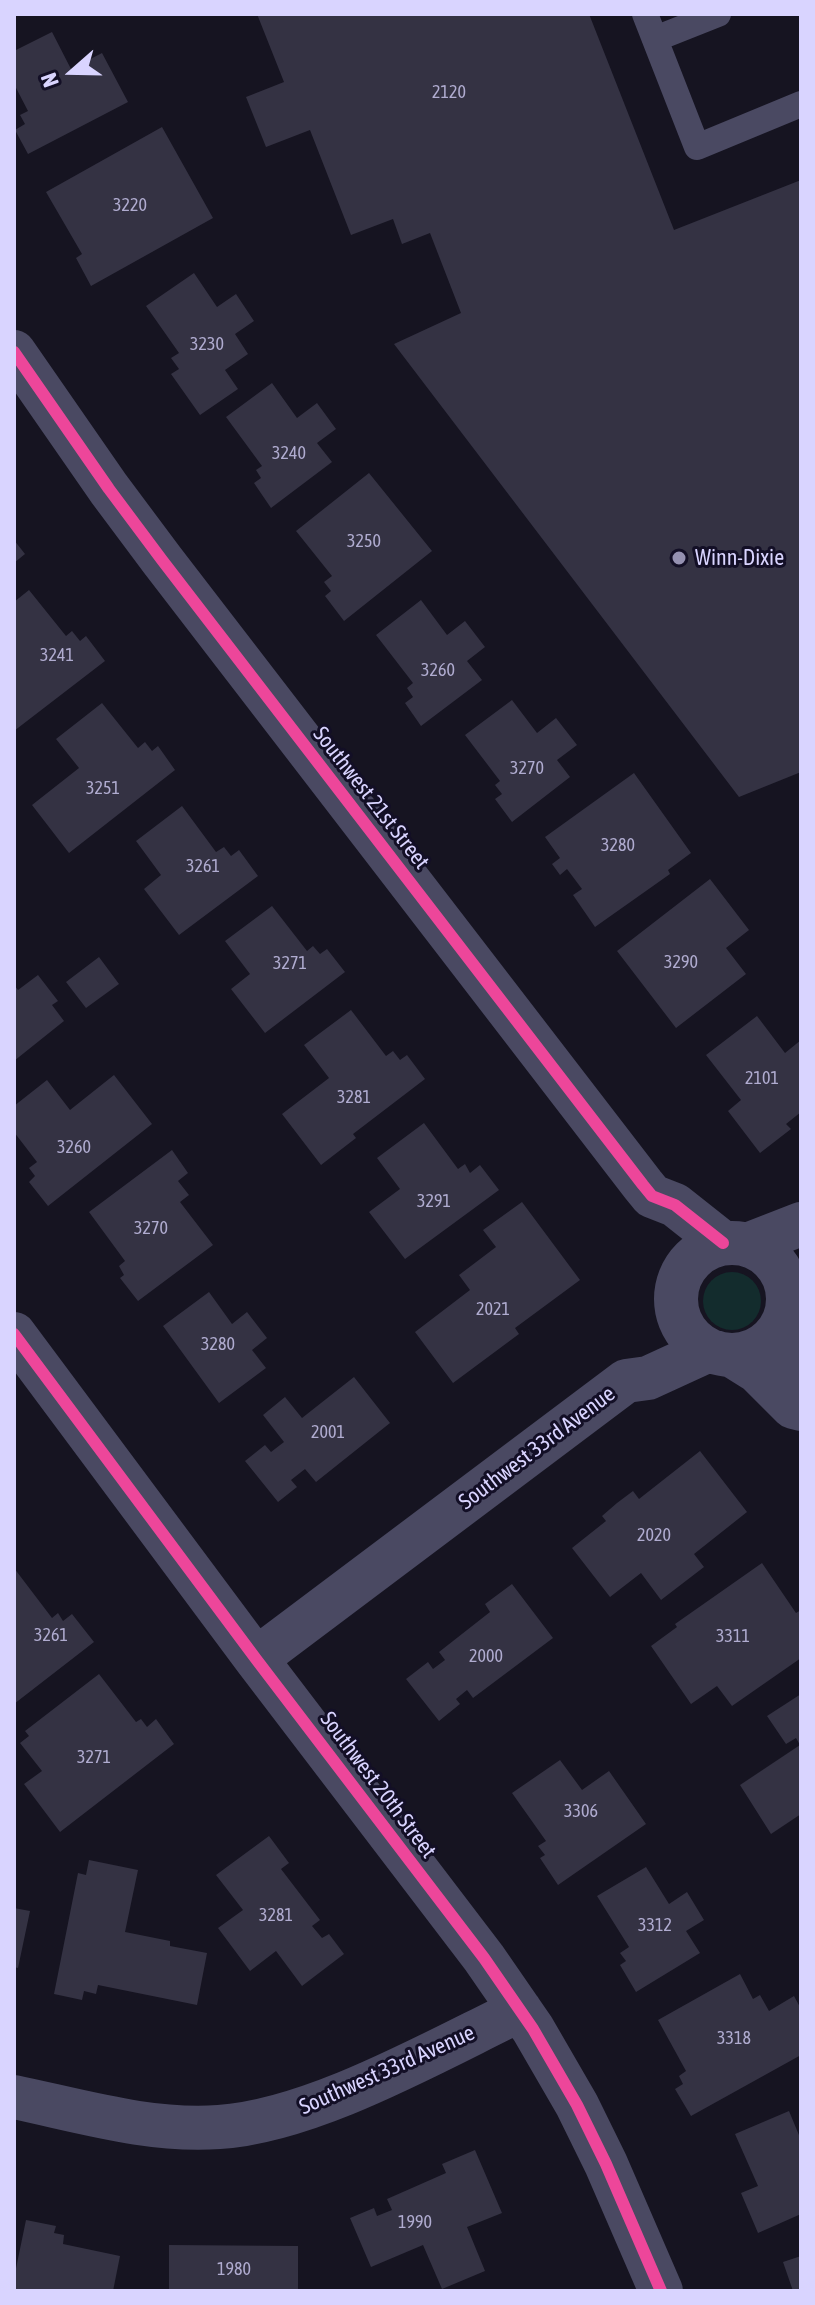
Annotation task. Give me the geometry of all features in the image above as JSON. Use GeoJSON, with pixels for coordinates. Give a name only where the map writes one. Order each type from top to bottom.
{"type":"FeatureCollection","features":[{"type":"Feature","properties":{"kind":"street","name":"Southwest 21st Street"},"geometry":{"type":"LineString","coordinates":[[14,352],[162,560],[652,1196],[655,1220],[669,1250],[677,1292]]}},
{"type":"Feature","properties":{"kind":"street","name":"Southwest 21st Street"},"geometry":{"type":"LineString","coordinates":[[652,1196],[675,1205],[735,1244]]}},
{"type":"Feature","properties":{"kind":"street"},"geometry":{"type":"LineString","coordinates":[[801,1224],[735,1244],[708,1248],[695,1256],[684,1269],[677,1292],[679,1317],[695,1342],[757,1371],[793,1407],[801,1409]]}},
{"type":"Feature","properties":{"kind":"street"},"geometry":{"type":"LineString","coordinates":[[735,1244],[764,1253],[785,1280],[801,1369]]}},
{"type":"Feature","properties":{"kind":"street","name":"Southwest 33rd Avenue"},"geometry":{"type":"LineString","coordinates":[[256,1659],[626,1381],[635,1362],[666,1323],[677,1292]]}},
{"type":"Feature","properties":{"kind":"street"},"geometry":{"type":"LineString","coordinates":[[721,1353],[748,1353],[762,1347],[774,1336],[790,1301]]}},
{"type":"Feature","properties":{"kind":"street","name":"Southwest 20th Street"},"geometry":{"type":"LineString","coordinates":[[14,1334],[520,2010],[577,2105],[661,2291]]}},
{"type":"Feature","properties":{"kind":"street","name":"Southwest 33rd Avenue"},"geometry":{"type":"LineString","coordinates":[[626,1381],[648,1378],[721,1353]]}},
{"type":"Feature","properties":{"kind":"street","name":"Southwest 33rd Avenue"},"geometry":{"type":"LineString","coordinates":[[14,2097],[142,2123],[219,2127],[248,2123],[289,2113],[333,2097],[520,2010]]}},
{"type":"Feature","properties":{"kind":"lane"},"geometry":{"type":"LineString","coordinates":[[645,14],[697,147],[801,104]]}},
{"type":"Feature","properties":{"kind":"lane"},"geometry":{"type":"LineString","coordinates":[[655,39],[718,14]]}},
{"type":"Feature","properties":{"kind":"green space"},"geometry":{"type":"Polygon","coordinates":[[[732,1272],[753,1280],[761,1301],[753,1322],[732,1330],[711,1322],[703,1301],[711,1280],[732,1272]]]}},
{"type":"Feature","properties":{"kind":"building","name":"Winn-Dixie"},"geometry":{"type":"Polygon","coordinates":[[[257,14],[589,14],[674,230],[801,180],[801,772],[739,797],[394,344],[461,313],[430,233],[402,244],[393,219],[351,235],[310,130],[266,147],[246,97],[284,82],[257,14]]]}},
{"type":"Feature","properties":{"kind":"building"},"geometry":{"type":"Polygon","coordinates":[[[52,32],[71,69],[102,53],[128,102],[28,154],[15,130],[25,124],[20,115],[28,111],[14,84],[14,51],[52,32]]]}},
{"type":"Feature","properties":{"kind":"building"},"geometry":{"type":"Polygon","coordinates":[[[162,127],[213,218],[91,286],[76,258],[82,254],[46,192],[162,127]]]}},
{"type":"Feature","properties":{"kind":"building"},"geometry":{"type":"Polygon","coordinates":[[[194,273],[217,307],[236,294],[254,321],[235,334],[248,354],[225,370],[238,389],[200,415],[171,374],[179,369],[171,358],[179,353],[146,306],[194,273]]]}},
{"type":"Feature","properties":{"kind":"building"},"geometry":{"type":"Polygon","coordinates":[[[272,383],[297,418],[317,403],[336,429],[317,443],[332,462],[271,508],[254,483],[261,478],[256,470],[262,466],[226,417],[272,383]]]}},
{"type":"Feature","properties":{"kind":"building"},"geometry":{"type":"Polygon","coordinates":[[[369,473],[432,551],[344,621],[325,596],[331,591],[324,582],[332,576],[296,531],[369,473]]]}},
{"type":"Feature","properties":{"kind":"building"},"geometry":{"type":"Polygon","coordinates":[[[14,540],[25,554],[14,563],[14,540]]]}},
{"type":"Feature","properties":{"kind":"building"},"geometry":{"type":"Polygon","coordinates":[[[29,590],[66,636],[72,631],[80,641],[86,636],[105,661],[14,731],[14,602],[29,590]]]}},
{"type":"Feature","properties":{"kind":"building"},"geometry":{"type":"Polygon","coordinates":[[[421,600],[447,635],[465,621],[485,647],[467,661],[482,680],[421,726],[405,703],[413,697],[407,688],[413,683],[376,635],[421,600]]]}},
{"type":"Feature","properties":{"kind":"building"},"geometry":{"type":"Polygon","coordinates":[[[512,700],[537,733],[556,718],[577,745],[557,760],[570,777],[512,822],[495,799],[502,794],[495,785],[500,781],[465,735],[512,700]]]}},
{"type":"Feature","properties":{"kind":"building"},"geometry":{"type":"Polygon","coordinates":[[[102,703],[138,748],[145,742],[152,751],[158,746],[175,770],[69,853],[32,805],[79,768],[56,739],[102,703]]]}},
{"type":"Feature","properties":{"kind":"building"},"geometry":{"type":"Polygon","coordinates":[[[634,773],[691,853],[668,870],[670,874],[595,927],[573,895],[582,889],[567,869],[560,875],[552,864],[560,858],[545,837],[634,773]]]}},
{"type":"Feature","properties":{"kind":"building"},"geometry":{"type":"Polygon","coordinates":[[[182,806],[216,852],[224,847],[231,856],[239,850],[258,876],[179,935],[144,889],[161,875],[136,841],[182,806]]]}},
{"type":"Feature","properties":{"kind":"building"},"geometry":{"type":"Polygon","coordinates":[[[710,879],[749,930],[726,948],[746,974],[676,1028],[617,951],[710,879]]]}},
{"type":"Feature","properties":{"kind":"building"},"geometry":{"type":"Polygon","coordinates":[[[272,906],[307,951],[313,946],[320,954],[327,949],[345,972],[265,1033],[231,989],[250,974],[225,941],[272,906]]]}},
{"type":"Feature","properties":{"kind":"building"},"geometry":{"type":"Polygon","coordinates":[[[99,957],[119,984],[86,1008],[66,982],[99,957]]]}},
{"type":"Feature","properties":{"kind":"building"},"geometry":{"type":"Polygon","coordinates":[[[38,975],[58,1001],[52,1005],[64,1021],[14,1061],[14,985],[18,990],[38,975]]]}},
{"type":"Feature","properties":{"kind":"building"},"geometry":{"type":"Polygon","coordinates":[[[351,1010],[386,1056],[393,1051],[400,1060],[407,1055],[425,1079],[353,1134],[356,1138],[321,1165],[282,1114],[329,1078],[304,1045],[351,1010]]]}},
{"type":"Feature","properties":{"kind":"building"},"geometry":{"type":"Polygon","coordinates":[[[757,1016],[785,1053],[801,1040],[801,1112],[786,1124],[791,1129],[760,1153],[728,1111],[741,1100],[706,1055],[757,1016]]]}},
{"type":"Feature","properties":{"kind":"building"},"geometry":{"type":"Polygon","coordinates":[[[114,1075],[152,1124],[48,1206],[29,1182],[35,1176],[29,1168],[37,1162],[14,1132],[14,1106],[47,1080],[70,1110],[114,1075]]]}},
{"type":"Feature","properties":{"kind":"building"},"geometry":{"type":"Polygon","coordinates":[[[424,1123],[458,1169],[465,1164],[470,1173],[480,1165],[499,1190],[405,1259],[369,1212],[400,1189],[377,1158],[424,1123]]]}},
{"type":"Feature","properties":{"kind":"building"},"geometry":{"type":"Polygon","coordinates":[[[172,1150],[188,1173],[178,1181],[189,1195],[180,1202],[213,1245],[138,1301],[120,1278],[124,1275],[119,1266],[125,1261],[89,1212],[172,1150]]]}},
{"type":"Feature","properties":{"kind":"building"},"geometry":{"type":"Polygon","coordinates":[[[522,1202],[580,1280],[515,1328],[519,1334],[453,1383],[415,1332],[470,1290],[459,1275],[496,1247],[483,1230],[522,1202]]]}},
{"type":"Feature","properties":{"kind":"building"},"geometry":{"type":"Polygon","coordinates":[[[209,1292],[232,1324],[247,1312],[267,1338],[252,1350],[266,1368],[219,1403],[163,1326],[209,1292]]]}},
{"type":"Feature","properties":{"kind":"building"},"geometry":{"type":"Polygon","coordinates":[[[354,1377],[390,1423],[316,1482],[305,1469],[291,1480],[297,1487],[278,1502],[245,1461],[265,1445],[271,1452],[284,1442],[263,1415],[285,1397],[302,1418],[354,1377]]]}},
{"type":"Feature","properties":{"kind":"building"},"geometry":{"type":"Polygon","coordinates":[[[700,1451],[747,1512],[694,1554],[704,1567],[661,1600],[641,1573],[610,1597],[572,1548],[606,1521],[602,1516],[617,1503],[633,1491],[639,1499],[700,1451]]]}},
{"type":"Feature","properties":{"kind":"building"},"geometry":{"type":"Polygon","coordinates":[[[762,1563],[796,1613],[801,1610],[801,1658],[732,1706],[717,1686],[691,1704],[651,1646],[677,1627],[675,1624],[762,1563]]]}},
{"type":"Feature","properties":{"kind":"building"},"geometry":{"type":"Polygon","coordinates":[[[14,1568],[52,1618],[58,1613],[63,1621],[72,1614],[94,1642],[14,1704],[14,1568]]]}},
{"type":"Feature","properties":{"kind":"building"},"geometry":{"type":"Polygon","coordinates":[[[512,1584],[553,1638],[473,1698],[467,1690],[456,1699],[460,1704],[439,1721],[406,1679],[428,1662],[433,1669],[445,1660],[439,1652],[490,1612],[485,1604],[512,1584]]]}},
{"type":"Feature","properties":{"kind":"building"},"geometry":{"type":"Polygon","coordinates":[[[99,1674],[136,1722],[141,1719],[147,1727],[156,1719],[174,1744],[60,1832],[24,1784],[42,1771],[20,1743],[29,1736],[25,1731],[99,1674]]]}},
{"type":"Feature","properties":{"kind":"building"},"geometry":{"type":"Polygon","coordinates":[[[801,1694],[801,1814],[771,1834],[740,1785],[800,1745],[796,1738],[786,1744],[767,1716],[801,1694]]]}},
{"type":"Feature","properties":{"kind":"building"},"geometry":{"type":"Polygon","coordinates":[[[560,1760],[582,1790],[609,1771],[646,1824],[558,1885],[540,1858],[545,1855],[538,1846],[546,1841],[512,1793],[560,1760]]]}},
{"type":"Feature","properties":{"kind":"building"},"geometry":{"type":"Polygon","coordinates":[[[269,1836],[289,1863],[281,1869],[320,1920],[312,1926],[322,1938],[329,1934],[344,1954],[302,1986],[276,1951],[250,1971],[218,1928],[243,1910],[216,1875],[269,1836]]]}},
{"type":"Feature","properties":{"kind":"building"},"geometry":{"type":"Polygon","coordinates":[[[89,1860],[138,1870],[125,1932],[170,1941],[170,1946],[207,1953],[197,2005],[98,1985],[96,1994],[84,1991],[82,2000],[54,1994],[78,1873],[86,1875],[89,1860]]]}},
{"type":"Feature","properties":{"kind":"building"},"geometry":{"type":"Polygon","coordinates":[[[646,1867],[669,1904],[687,1892],[704,1920],[686,1931],[700,1953],[636,1992],[620,1965],[626,1961],[620,1953],[629,1947],[597,1896],[646,1867]]]}},
{"type":"Feature","properties":{"kind":"building"},"geometry":{"type":"Polygon","coordinates":[[[14,1908],[30,1911],[18,1968],[14,1967],[14,1908]]]}},
{"type":"Feature","properties":{"kind":"building"},"geometry":{"type":"Polygon","coordinates":[[[740,1974],[753,1999],[760,1995],[769,2011],[794,1996],[801,2009],[801,2055],[691,2116],[675,2089],[683,2084],[679,2076],[686,2071],[658,2020],[740,1974]]]}},
{"type":"Feature","properties":{"kind":"building"},"geometry":{"type":"Polygon","coordinates":[[[789,2111],[801,2140],[801,2214],[758,2233],[741,2193],[758,2186],[735,2134],[789,2111]]]}},
{"type":"Feature","properties":{"kind":"building"},"geometry":{"type":"Polygon","coordinates":[[[475,2150],[502,2213],[467,2227],[485,2271],[442,2289],[423,2245],[371,2267],[350,2218],[374,2208],[377,2216],[392,2210],[387,2199],[446,2173],[442,2164],[475,2150]]]}},
{"type":"Feature","properties":{"kind":"building"},"geometry":{"type":"Polygon","coordinates":[[[26,2220],[56,2226],[54,2233],[64,2235],[63,2244],[120,2256],[113,2291],[14,2291],[26,2220]]]}},
{"type":"Feature","properties":{"kind":"building"},"geometry":{"type":"Polygon","coordinates":[[[169,2245],[298,2246],[298,2291],[169,2291],[169,2245]]]}},
{"type":"Feature","properties":{"kind":"building"},"geometry":{"type":"Polygon","coordinates":[[[801,2256],[801,2291],[793,2291],[783,2262],[801,2256]]]}},
{"type":"Feature","properties":{"kind":"cycle path"},"geometry":{"type":"LineString","coordinates":[[14,352],[162,560],[643,1185],[652,1196],[675,1205],[723,1243]]}},
{"type":"Feature","properties":{"kind":"cycle path"},"geometry":{"type":"LineString","coordinates":[[14,1334],[484,1958],[533,2029],[577,2105],[606,2164],[661,2291]]}},
{"type":"Feature","properties":{"kind":"place","name":"Winn-Dixie"},"geometry":{"type":"Point","coordinates":[679,558]}}]}
